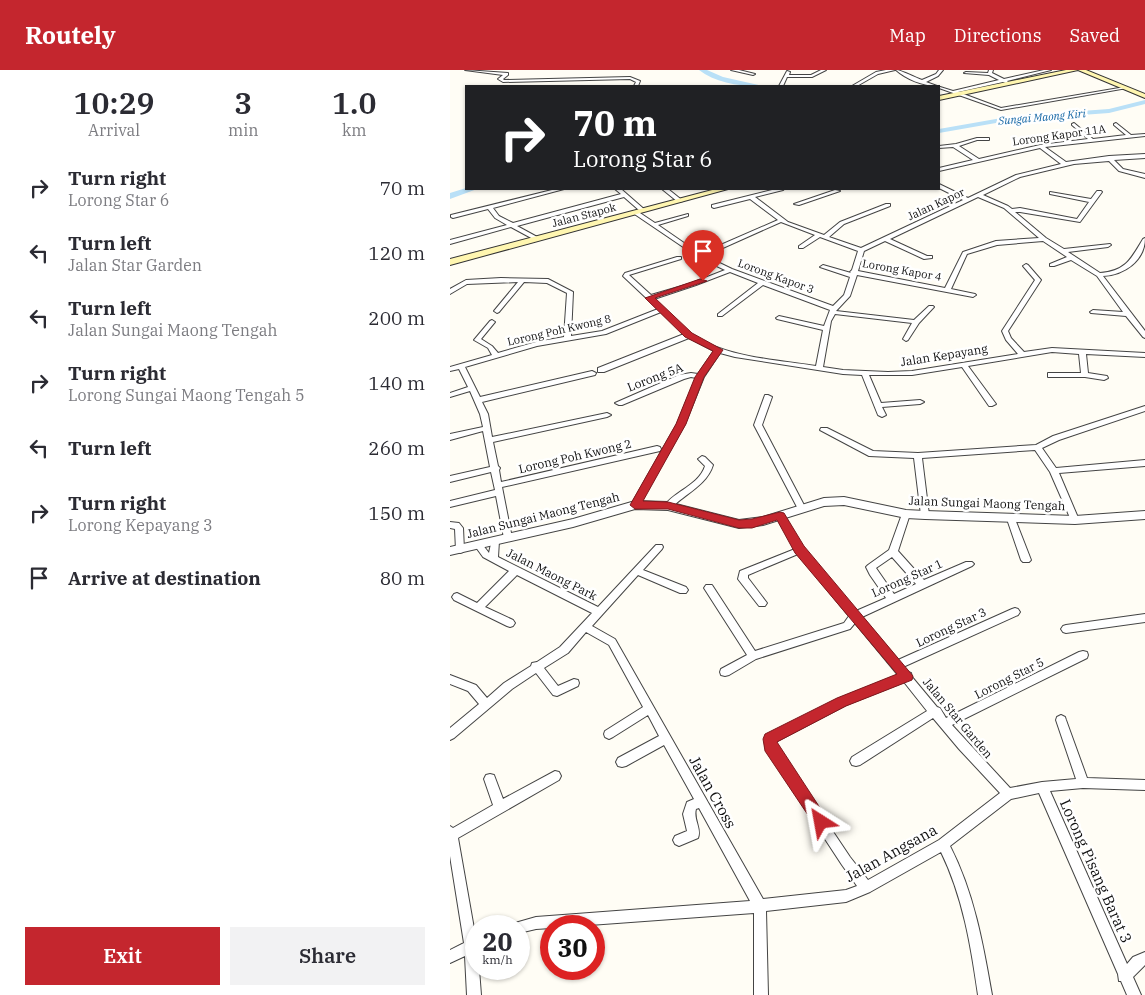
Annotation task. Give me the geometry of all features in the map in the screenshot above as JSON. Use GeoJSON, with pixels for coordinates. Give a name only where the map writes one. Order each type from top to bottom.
{"type":"FeatureCollection","features":[{"type":"Feature","properties":{"kind":"main road"},"geometry":{"type":"LineString","coordinates":[[940,98],[1006,82],[1018,82],[1075,70]]}},
{"type":"Feature","properties":{"kind":"main road"},"geometry":{"type":"LineString","coordinates":[[1065,72],[1084,70],[1143,95]]}},
{"type":"Feature","properties":{"kind":"main road"},"geometry":{"type":"LineString","coordinates":[[1065,72],[1097,74]]}},
{"type":"Feature","properties":{"kind":"main road","name":"Jalan Stapok"},"geometry":{"type":"LineString","coordinates":[[450,261],[717,190]]}},
{"type":"Feature","properties":{"kind":"street"},"geometry":{"type":"LineString","coordinates":[[467,70],[507,74],[500,79],[503,81],[630,78],[638,81],[636,85]]}},
{"type":"Feature","properties":{"kind":"street"},"geometry":{"type":"LineString","coordinates":[[733,70],[754,74]]}},
{"type":"Feature","properties":{"kind":"street"},"geometry":{"type":"LineString","coordinates":[[782,85],[790,70]]}},
{"type":"Feature","properties":{"kind":"street"},"geometry":{"type":"LineString","coordinates":[[786,76],[809,76],[824,70]]}},
{"type":"Feature","properties":{"kind":"street"},"geometry":{"type":"LineString","coordinates":[[856,85],[877,73],[893,70]]}},
{"type":"Feature","properties":{"kind":"street"},"geometry":{"type":"LineString","coordinates":[[898,70],[910,78],[931,85]]}},
{"type":"Feature","properties":{"kind":"street"},"geometry":{"type":"LineString","coordinates":[[910,78],[937,75],[941,70]]}},
{"type":"Feature","properties":{"kind":"street"},"geometry":{"type":"LineString","coordinates":[[966,73],[990,72],[1006,82],[1049,70]]}},
{"type":"Feature","properties":{"kind":"street"},"geometry":{"type":"LineString","coordinates":[[922,82],[932,76]]}},
{"type":"Feature","properties":{"kind":"street"},"geometry":{"type":"LineString","coordinates":[[940,88],[1001,109],[1125,88]]}},
{"type":"Feature","properties":{"kind":"street"},"geometry":{"type":"LineString","coordinates":[[1074,124],[1090,139]]}},
{"type":"Feature","properties":{"kind":"street"},"geometry":{"type":"LineString","coordinates":[[1116,124],[1129,136]]}},
{"type":"Feature","properties":{"kind":"street","name":"Lorong Kapor 11A"},"geometry":{"type":"LineString","coordinates":[[940,169],[1040,146],[1090,139],[1145,135]]}},
{"type":"Feature","properties":{"kind":"street"},"geometry":{"type":"LineString","coordinates":[[940,147],[955,146],[977,139],[987,139]]}},
{"type":"Feature","properties":{"kind":"street"},"geometry":{"type":"LineString","coordinates":[[955,146],[977,160]]}},
{"type":"Feature","properties":{"kind":"street"},"geometry":{"type":"LineString","coordinates":[[1040,146],[1065,164]]}},
{"type":"Feature","properties":{"kind":"street","name":"Jalan Kapor"},"geometry":{"type":"LineString","coordinates":[[861,250],[1010,179],[1065,164],[1109,158],[1145,156]]}},
{"type":"Feature","properties":{"kind":"street"},"geometry":{"type":"LineString","coordinates":[[1109,158],[1121,170],[1145,176]]}},
{"type":"Feature","properties":{"kind":"street"},"geometry":{"type":"LineString","coordinates":[[940,186],[968,200]]}},
{"type":"Feature","properties":{"kind":"street"},"geometry":{"type":"LineString","coordinates":[[453,216],[557,190]]}},
{"type":"Feature","properties":{"kind":"street","name":"Lorong Kapor 3"},"geometry":{"type":"LineString","coordinates":[[619,190],[653,225],[700,256],[730,270],[833,310],[916,322]]}},
{"type":"Feature","properties":{"kind":"street"},"geometry":{"type":"LineString","coordinates":[[666,190],[680,201]]}},
{"type":"Feature","properties":{"kind":"street"},"geometry":{"type":"LineString","coordinates":[[714,206],[777,190]]}},
{"type":"Feature","properties":{"kind":"street"},"geometry":{"type":"LineString","coordinates":[[797,204],[835,190],[844,194]]}},
{"type":"Feature","properties":{"kind":"street"},"geometry":{"type":"LineString","coordinates":[[1010,210],[1020,210],[1078,221],[1099,192]]}},
{"type":"Feature","properties":{"kind":"street"},"geometry":{"type":"LineString","coordinates":[[1052,193],[1093,201]]}},
{"type":"Feature","properties":{"kind":"street"},"geometry":{"type":"LineString","coordinates":[[450,242],[625,195]]}},
{"type":"Feature","properties":{"kind":"street"},"geometry":{"type":"LineString","coordinates":[[979,195],[1010,210],[1044,239],[1099,275],[1128,314],[1142,329],[1145,336]]}},
{"type":"Feature","properties":{"kind":"street"},"geometry":{"type":"LineString","coordinates":[[751,197],[782,220],[861,250],[846,296],[833,310],[826,329],[819,368]]}},
{"type":"Feature","properties":{"kind":"street"},"geometry":{"type":"LineString","coordinates":[[801,247],[842,223],[888,205]]}},
{"type":"Feature","properties":{"kind":"street"},"geometry":{"type":"LineString","coordinates":[[489,207],[497,218],[512,224],[537,239]]}},
{"type":"Feature","properties":{"kind":"street"},"geometry":{"type":"LineString","coordinates":[[653,225],[686,214]]}},
{"type":"Feature","properties":{"kind":"street"},"geometry":{"type":"LineString","coordinates":[[700,256],[782,220]]}},
{"type":"Feature","properties":{"kind":"street"},"geometry":{"type":"LineString","coordinates":[[886,239],[926,258],[930,257]]}},
{"type":"Feature","properties":{"kind":"street","name":"Lorong Kapor 4"},"geometry":{"type":"LineString","coordinates":[[948,289],[965,253],[996,243],[1044,239]]}},
{"type":"Feature","properties":{"kind":"street"},"geometry":{"type":"LineString","coordinates":[[1099,275],[1112,275],[1131,265],[1145,240]]}},
{"type":"Feature","properties":{"kind":"street"},"geometry":{"type":"LineString","coordinates":[[1063,251],[1108,245]]}},
{"type":"Feature","properties":{"kind":"street"},"geometry":{"type":"LineString","coordinates":[[1052,265],[1073,257]]}},
{"type":"Feature","properties":{"kind":"street","name":"Jalan Kepayang"},"geometry":{"type":"LineString","coordinates":[[679,258],[627,274],[626,276],[688,335],[718,350],[735,355],[865,374],[912,373],[1052,350],[1145,355]]}},
{"type":"Feature","properties":{"kind":"street"},"geometry":{"type":"LineString","coordinates":[[1022,354],[1008,339],[1005,331],[1038,280],[1026,266]]}},
{"type":"Feature","properties":{"kind":"street","name":"Lorong Kapor 4"},"geometry":{"type":"LineString","coordinates":[[823,267],[973,295]]}},
{"type":"Feature","properties":{"kind":"street"},"geometry":{"type":"LineString","coordinates":[[649,298],[730,270]]}},
{"type":"Feature","properties":{"kind":"street"},"geometry":{"type":"LineString","coordinates":[[450,292],[466,282],[548,281],[570,292],[567,339]]}},
{"type":"Feature","properties":{"kind":"street"},"geometry":{"type":"LineString","coordinates":[[497,311],[522,282]]}},
{"type":"Feature","properties":{"kind":"street"},"geometry":{"type":"LineString","coordinates":[[720,315],[764,282]]}},
{"type":"Feature","properties":{"kind":"street"},"geometry":{"type":"LineString","coordinates":[[906,339],[916,322],[931,307]]}},
{"type":"Feature","properties":{"kind":"street","name":"Lorong Poh Kwong 8"},"geometry":{"type":"LineString","coordinates":[[450,369],[496,355],[567,339],[604,333],[661,310]]}},
{"type":"Feature","properties":{"kind":"street"},"geometry":{"type":"LineString","coordinates":[[1093,312],[1128,314]]}},
{"type":"Feature","properties":{"kind":"street"},"geometry":{"type":"LineString","coordinates":[[779,318],[826,329]]}},
{"type":"Feature","properties":{"kind":"street"},"geometry":{"type":"LineString","coordinates":[[492,322],[477,340],[490,347],[496,355]]}},
{"type":"Feature","properties":{"kind":"street"},"geometry":{"type":"LineString","coordinates":[[601,370],[688,335]]}},
{"type":"Feature","properties":{"kind":"street"},"geometry":{"type":"LineString","coordinates":[[635,505],[681,424],[700,377],[718,350]]}},
{"type":"Feature","properties":{"kind":"street"},"geometry":{"type":"LineString","coordinates":[[1082,351],[1085,375]]}},
{"type":"Feature","properties":{"kind":"street"},"geometry":{"type":"LineString","coordinates":[[963,364],[992,404]]}},
{"type":"Feature","properties":{"kind":"street"},"geometry":{"type":"LineString","coordinates":[[461,366],[479,400],[487,428],[508,538]]}},
{"type":"Feature","properties":{"kind":"street"},"geometry":{"type":"LineString","coordinates":[[479,400],[592,373]]}},
{"type":"Feature","properties":{"kind":"street"},"geometry":{"type":"LineString","coordinates":[[865,374],[882,414]]}},
{"type":"Feature","properties":{"kind":"street"},"geometry":{"type":"LineString","coordinates":[[1051,374],[1085,375],[1104,378]]}},
{"type":"Feature","properties":{"kind":"street","name":"Lorong 5A"},"geometry":{"type":"LineString","coordinates":[[618,403],[682,377],[691,375],[700,377]]}},
{"type":"Feature","properties":{"kind":"street"},"geometry":{"type":"LineString","coordinates":[[450,395],[473,388]]}},
{"type":"Feature","properties":{"kind":"street"},"geometry":{"type":"LineString","coordinates":[[768,397],[758,425],[801,507]]}},
{"type":"Feature","properties":{"kind":"street"},"geometry":{"type":"LineString","coordinates":[[878,405],[920,402]]}},
{"type":"Feature","properties":{"kind":"street"},"geometry":{"type":"LineString","coordinates":[[824,430],[872,454],[918,456],[1037,447],[1056,438],[1145,408]]}},
{"type":"Feature","properties":{"kind":"street"},"geometry":{"type":"LineString","coordinates":[[490,440],[607,415]]}},
{"type":"Feature","properties":{"kind":"street"},"geometry":{"type":"LineString","coordinates":[[450,437],[487,428]]}},
{"type":"Feature","properties":{"kind":"street"},"geometry":{"type":"LineString","coordinates":[[1037,447],[1054,471],[1075,520]]}},
{"type":"Feature","properties":{"kind":"street","name":"Lorong Poh Kwong 2"},"geometry":{"type":"LineString","coordinates":[[450,504],[500,489],[657,449]]}},
{"type":"Feature","properties":{"kind":"street"},"geometry":{"type":"LineString","coordinates":[[918,456],[925,515]]}},
{"type":"Feature","properties":{"kind":"street"},"geometry":{"type":"LineString","coordinates":[[668,506],[695,485],[708,470],[709,465],[702,459]]}},
{"type":"Feature","properties":{"kind":"street"},"geometry":{"type":"LineString","coordinates":[[1054,471],[1145,463]]}},
{"type":"Feature","properties":{"kind":"street"},"geometry":{"type":"LineString","coordinates":[[450,479],[496,468]]}},
{"type":"Feature","properties":{"kind":"street","name":"Jalan Sungai Maong Tengah"},"geometry":{"type":"LineString","coordinates":[[455,550],[478,546],[635,505],[668,506],[739,524],[752,524],[780,516],[801,507],[824,502],[844,501],[906,514],[1011,519],[1075,520],[1145,515]]}},
{"type":"Feature","properties":{"kind":"street"},"geometry":{"type":"LineString","coordinates":[[891,598],[873,573],[872,567],[893,552],[906,514]]}},
{"type":"Feature","properties":{"kind":"street","name":"Jalan Star Garden"},"geometry":{"type":"LineString","coordinates":[[780,516],[800,550],[898,665],[963,746],[1008,794]]}},
{"type":"Feature","properties":{"kind":"street"},"geometry":{"type":"LineString","coordinates":[[1011,519],[1026,560]]}},
{"type":"Feature","properties":{"kind":"street"},"geometry":{"type":"LineString","coordinates":[[450,525],[456,525],[459,528],[455,550]]}},
{"type":"Feature","properties":{"kind":"street","name":"Jalan Maong Park"},"geometry":{"type":"LineString","coordinates":[[493,558],[495,541]]}},
{"type":"Feature","properties":{"kind":"street","name":"Jalan Maong Park"},"geometry":{"type":"LineString","coordinates":[[478,546],[486,555],[599,612]]}},
{"type":"Feature","properties":{"kind":"street"},"geometry":{"type":"LineString","coordinates":[[450,735],[486,704],[536,666],[564,650],[639,572],[659,547]]}},
{"type":"Feature","properties":{"kind":"street"},"geometry":{"type":"LineString","coordinates":[[762,603],[743,579],[743,573],[800,550]]}},
{"type":"Feature","properties":{"kind":"street"},"geometry":{"type":"LineString","coordinates":[[893,552],[922,584]]}},
{"type":"Feature","properties":{"kind":"street","name":"Lorong Star 1"},"geometry":{"type":"LineString","coordinates":[[725,672],[753,656],[835,632],[847,626],[856,616],[891,598],[969,564]]}},
{"type":"Feature","properties":{"kind":"street"},"geometry":{"type":"LineString","coordinates":[[478,607],[516,570]]}},
{"type":"Feature","properties":{"kind":"street"},"geometry":{"type":"LineString","coordinates":[[639,572],[683,590]]}},
{"type":"Feature","properties":{"kind":"street"},"geometry":{"type":"LineString","coordinates":[[709,588],[753,656]]}},
{"type":"Feature","properties":{"kind":"street"},"geometry":{"type":"LineString","coordinates":[[457,597],[510,623]]}},
{"type":"Feature","properties":{"kind":"street","name":"Lorong Star 3"},"geometry":{"type":"LineString","coordinates":[[898,665],[1015,612]]}},
{"type":"Feature","properties":{"kind":"street"},"geometry":{"type":"LineString","coordinates":[[1066,628],[1145,618]]}},
{"type":"Feature","properties":{"kind":"street","name":"Jalan Cross"},"geometry":{"type":"LineString","coordinates":[[585,628],[612,642],[760,906],[761,995]]}},
{"type":"Feature","properties":{"kind":"street","name":"Lorong Star 5"},"geometry":{"type":"LineString","coordinates":[[946,724],[1083,655]]}},
{"type":"Feature","properties":{"kind":"street"},"geometry":{"type":"LineString","coordinates":[[536,666],[557,692],[574,683]]}},
{"type":"Feature","properties":{"kind":"street"},"geometry":{"type":"LineString","coordinates":[[866,888],[770,746],[770,739],[842,702],[907,676]]}},
{"type":"Feature","properties":{"kind":"street"},"geometry":{"type":"LineString","coordinates":[[450,679],[472,688],[486,704]]}},
{"type":"Feature","properties":{"kind":"street"},"geometry":{"type":"LineString","coordinates":[[609,734],[649,709]]}},
{"type":"Feature","properties":{"kind":"street"},"geometry":{"type":"LineString","coordinates":[[856,761],[936,711]]}},
{"type":"Feature","properties":{"kind":"street"},"geometry":{"type":"LineString","coordinates":[[1061,720],[1083,783]]}},
{"type":"Feature","properties":{"kind":"street"},"geometry":{"type":"LineString","coordinates":[[622,762],[666,738]]}},
{"type":"Feature","properties":{"kind":"street"},"geometry":{"type":"LineString","coordinates":[[468,915],[454,844],[450,834],[556,776]]}},
{"type":"Feature","properties":{"kind":"street"},"geometry":{"type":"LineString","coordinates":[[490,779],[500,807]]}},
{"type":"Feature","properties":{"kind":"street","name":"Jalan Angsana"},"geometry":{"type":"LineString","coordinates":[[530,924],[760,906],[846,896],[866,888],[943,844],[1008,794],[1042,786],[1083,783],[1145,785]]}},
{"type":"Feature","properties":{"kind":"street","name":"Lorong Pisang Barat 3"},"geometry":{"type":"LineString","coordinates":[[1042,786],[1134,995]]}},
{"type":"Feature","properties":{"kind":"street"},"geometry":{"type":"LineString","coordinates":[[679,840],[694,834],[689,814],[691,806],[701,801]]}},
{"type":"Feature","properties":{"kind":"street"},"geometry":{"type":"LineString","coordinates":[[943,844],[958,870],[968,903],[985,995]]}},
{"type":"Feature","properties":{"kind":"street"},"geometry":{"type":"LineString","coordinates":[[450,957],[465,950]]}},
{"type":"Feature","properties":{"kind":"street"},"geometry":{"type":"LineString","coordinates":[[1124,976],[1138,962],[1145,958]]}},
{"type":"Feature","properties":{"kind":"street"},"geometry":{"type":"LineString","coordinates":[[474,980],[474,995]]}},
{"type":"Feature","properties":{"kind":"waterway"},"geometry":{"type":"LineString","coordinates":[[702,70],[721,79],[754,85]]}},
{"type":"Feature","properties":{"kind":"waterway","name":"Sungai Maong Kiri"},"geometry":{"type":"LineString","coordinates":[[940,131],[1013,118],[1109,111],[1145,102]]}},
{"type":"Feature","properties":{"kind":"waterway","name":"Sungai Maong Kiri"},"geometry":{"type":"LineString","coordinates":[[450,196],[470,190]]}},
{"type":"Feature","properties":{"kind":"route"},"geometry":{"type":"LineString","coordinates":[[703,281],[649,298],[688,335],[718,350],[700,377],[681,424],[654,475],[635,505],[668,506],[739,524],[752,524],[780,516],[800,550],[907,676],[842,702],[770,739],[770,746],[821,822]]}}]}
